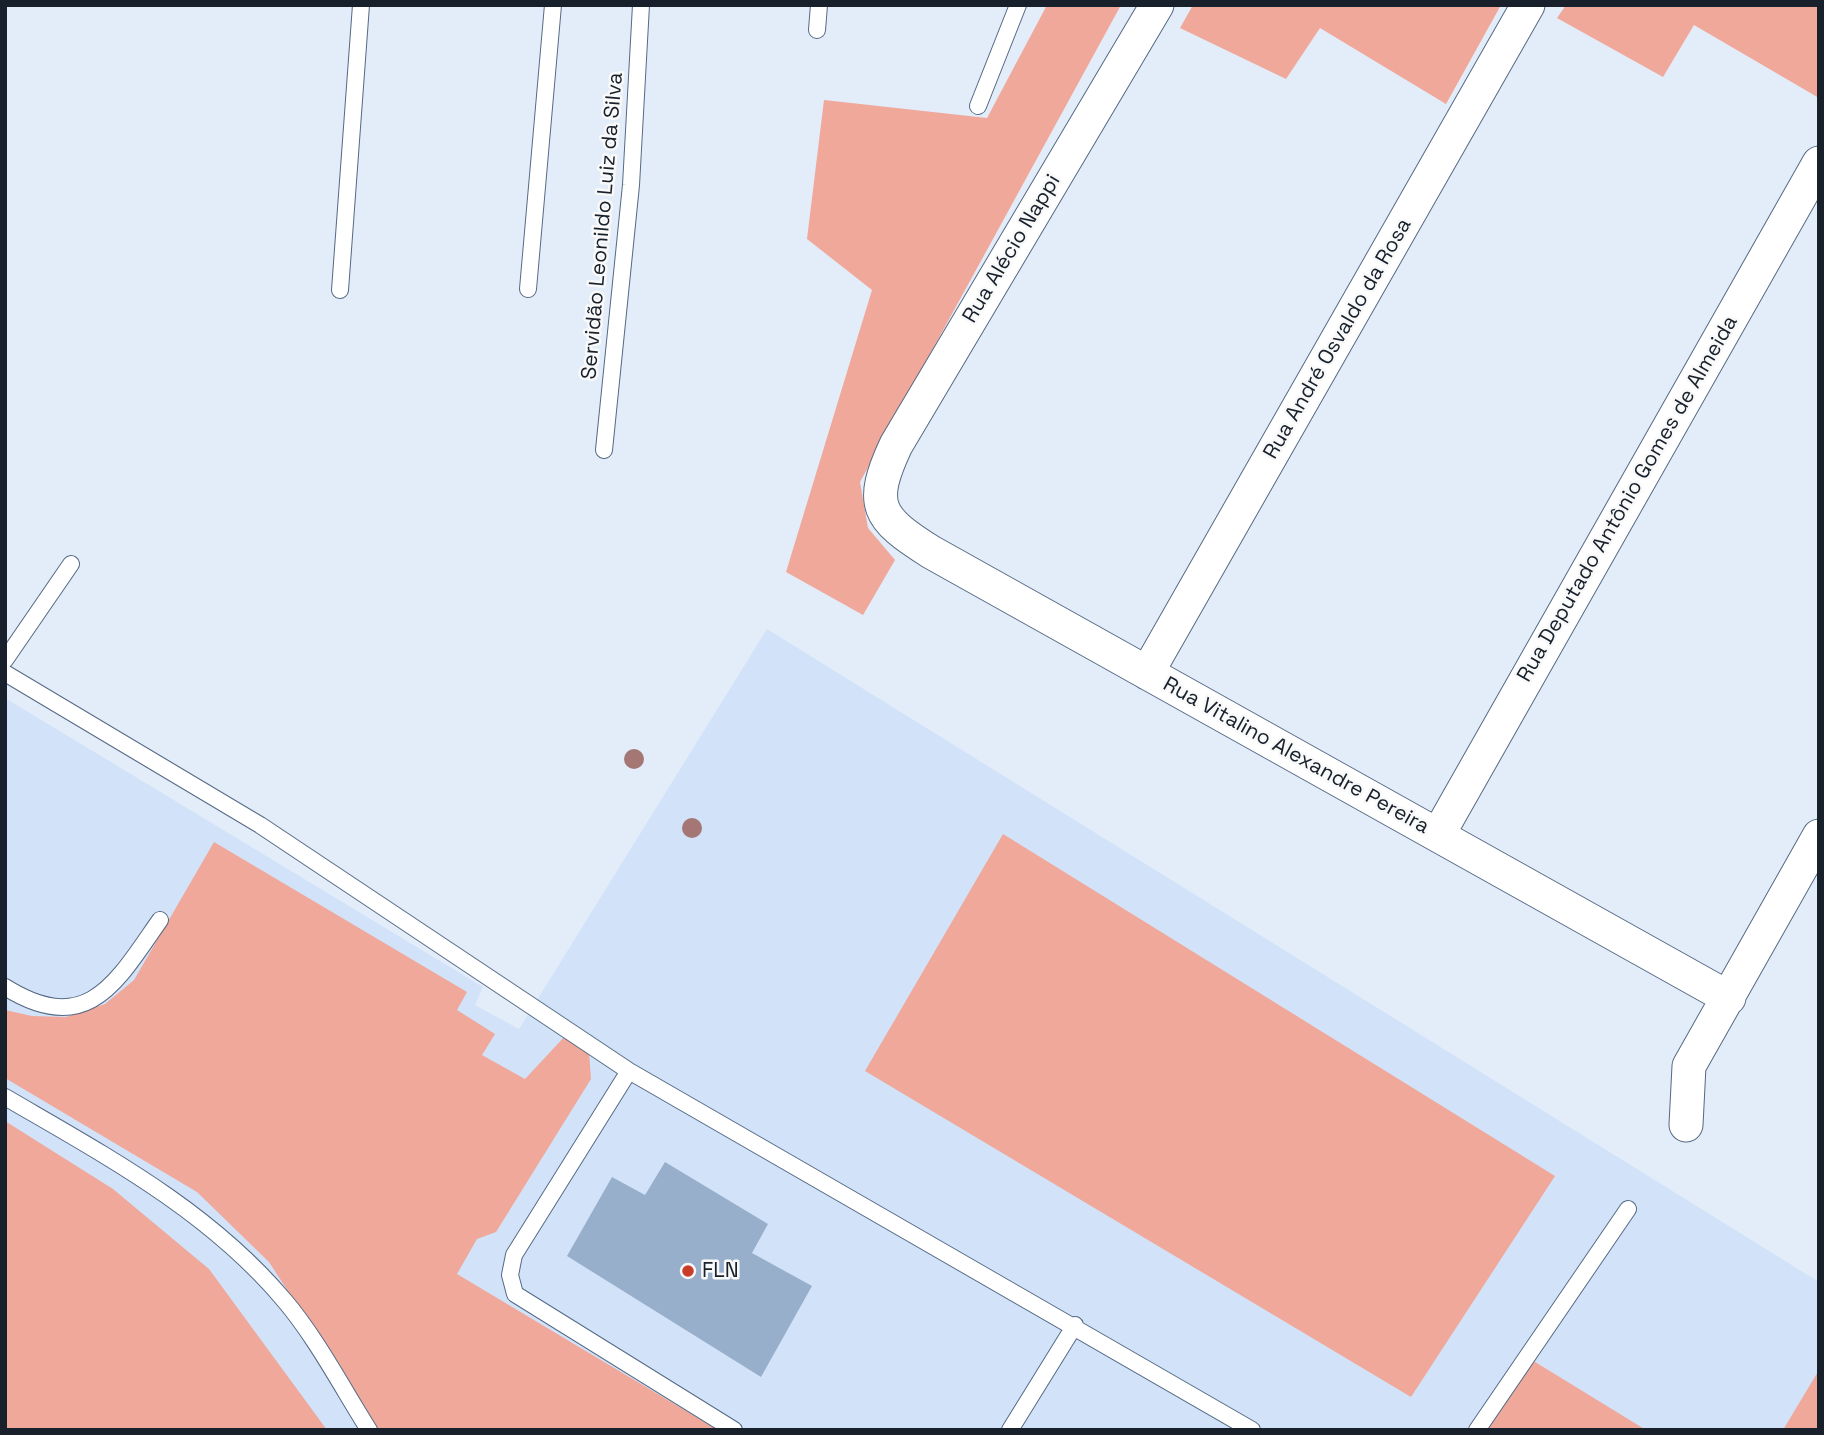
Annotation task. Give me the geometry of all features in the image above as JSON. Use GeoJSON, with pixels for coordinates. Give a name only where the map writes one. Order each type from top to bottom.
{"type":"FeatureCollection","features":[{"type":"Feature","properties":{"kind":"street","name":"Rua Alécio Nappi"},"geometry":{"type":"LineString","coordinates":[[878,498],[885,468],[896,445],[1157,5]]}},
{"type":"Feature","properties":{"kind":"street","name":"Rua André Osvaldo da Rosa"},"geometry":{"type":"LineString","coordinates":[[1147,673],[1528,5]]}},
{"type":"Feature","properties":{"kind":"street","name":"Rua Deputado Antônio Gomes de Almeida"},"geometry":{"type":"LineString","coordinates":[[1438,835],[1819,163]]}},
{"type":"Feature","properties":{"kind":"street","name":"Rua Vitalino Alexandre Pereira"},"geometry":{"type":"LineString","coordinates":[[878,498],[885,516],[904,535],[931,552],[1729,998]]}},
{"type":"Feature","properties":{"kind":"street"},"geometry":{"type":"LineString","coordinates":[[1686,1125],[1689,1066],[1819,836]]}},
{"type":"Feature","properties":{"kind":"lane"},"geometry":{"type":"LineString","coordinates":[[340,290],[361,5]]}},
{"type":"Feature","properties":{"kind":"lane"},"geometry":{"type":"LineString","coordinates":[[528,289],[553,5]]}},
{"type":"Feature","properties":{"kind":"lane","name":"Servidão Leonildo Luiz da Silva"},"geometry":{"type":"LineString","coordinates":[[604,450],[631,185],[641,5]]}},
{"type":"Feature","properties":{"kind":"lane"},"geometry":{"type":"LineString","coordinates":[[817,30],[819,5]]}},
{"type":"Feature","properties":{"kind":"lane"},"geometry":{"type":"LineString","coordinates":[[978,106],[1018,5]]}},
{"type":"Feature","properties":{"kind":"lane"},"geometry":{"type":"LineString","coordinates":[[5,660],[71,564]]}},
{"type":"Feature","properties":{"kind":"lane"},"geometry":{"type":"LineString","coordinates":[[5,673],[260,825],[629,1070],[1252,1430]]}},
{"type":"Feature","properties":{"kind":"lane"},"geometry":{"type":"LineString","coordinates":[[5,987],[30,1001],[52,1007],[75,1006],[96,998],[115,984],[160,920]]}},
{"type":"Feature","properties":{"kind":"lane"},"geometry":{"type":"LineString","coordinates":[[629,1070],[514,1255],[510,1275],[515,1294],[734,1430]]}},
{"type":"Feature","properties":{"kind":"lane"},"geometry":{"type":"LineString","coordinates":[[5,1097],[155,1185],[225,1238],[286,1301],[369,1430]]}},
{"type":"Feature","properties":{"kind":"lane"},"geometry":{"type":"LineString","coordinates":[[1477,1430],[1628,1209]]}},
{"type":"Feature","properties":{"kind":"lane"},"geometry":{"type":"LineString","coordinates":[[1010,1430],[1074,1325]]}},
{"type":"Feature","properties":{"kind":"shaded area"},"geometry":{"type":"Polygon","coordinates":[[[1047,5],[1121,5],[860,482],[868,528],[895,560],[863,615],[786,572],[872,290],[807,239],[824,100],[987,118],[1047,5]]]}},
{"type":"Feature","properties":{"kind":"shaded area"},"geometry":{"type":"Polygon","coordinates":[[[1193,5],[1501,5],[1446,104],[1320,28],[1286,79],[1180,28],[1193,5]]]}},
{"type":"Feature","properties":{"kind":"shaded area"},"geometry":{"type":"Polygon","coordinates":[[[1566,5],[1819,5],[1819,98],[1694,25],[1663,77],[1557,18],[1566,5]]]}},
{"type":"Feature","properties":{"kind":"shaded area"},"geometry":{"type":"Polygon","coordinates":[[[767,629],[1819,1282],[1819,1430],[5,1430],[5,698],[483,987],[475,1005],[519,1029],[767,629]]]}},
{"type":"Feature","properties":{"kind":"shaded area"},"geometry":{"type":"Polygon","coordinates":[[[1003,834],[1555,1176],[1411,1397],[865,1071],[1003,834]]]}},
{"type":"Feature","properties":{"kind":"shaded area"},"geometry":{"type":"Polygon","coordinates":[[[214,842],[467,992],[457,1010],[495,1034],[482,1055],[525,1079],[566,1035],[589,1052],[591,1079],[496,1232],[477,1239],[457,1274],[718,1430],[378,1430],[269,1262],[197,1192],[5,1078],[5,1010],[32,1016],[66,1017],[105,1004],[134,980],[214,842]]]}},
{"type":"Feature","properties":{"kind":"shaded area"},"geometry":{"type":"Polygon","coordinates":[[[5,1121],[113,1189],[209,1269],[327,1430],[5,1430],[5,1121]]]}},
{"type":"Feature","properties":{"kind":"shaded area"},"geometry":{"type":"Polygon","coordinates":[[[1527,1357],[1646,1430],[1477,1430],[1527,1357]]]}},
{"type":"Feature","properties":{"kind":"shaded area"},"geometry":{"type":"Polygon","coordinates":[[[1819,1370],[1819,1430],[1783,1430],[1819,1370]]]}},
{"type":"Feature","properties":{"kind":"building","name":"FLN"},"geometry":{"type":"Polygon","coordinates":[[[665,1162],[768,1224],[752,1253],[812,1286],[761,1377],[567,1256],[612,1177],[645,1195],[665,1162]]]}},
{"type":"Feature","properties":{"kind":"place","name":"FLN"},"geometry":{"type":"Point","coordinates":[688,1271]}}]}
